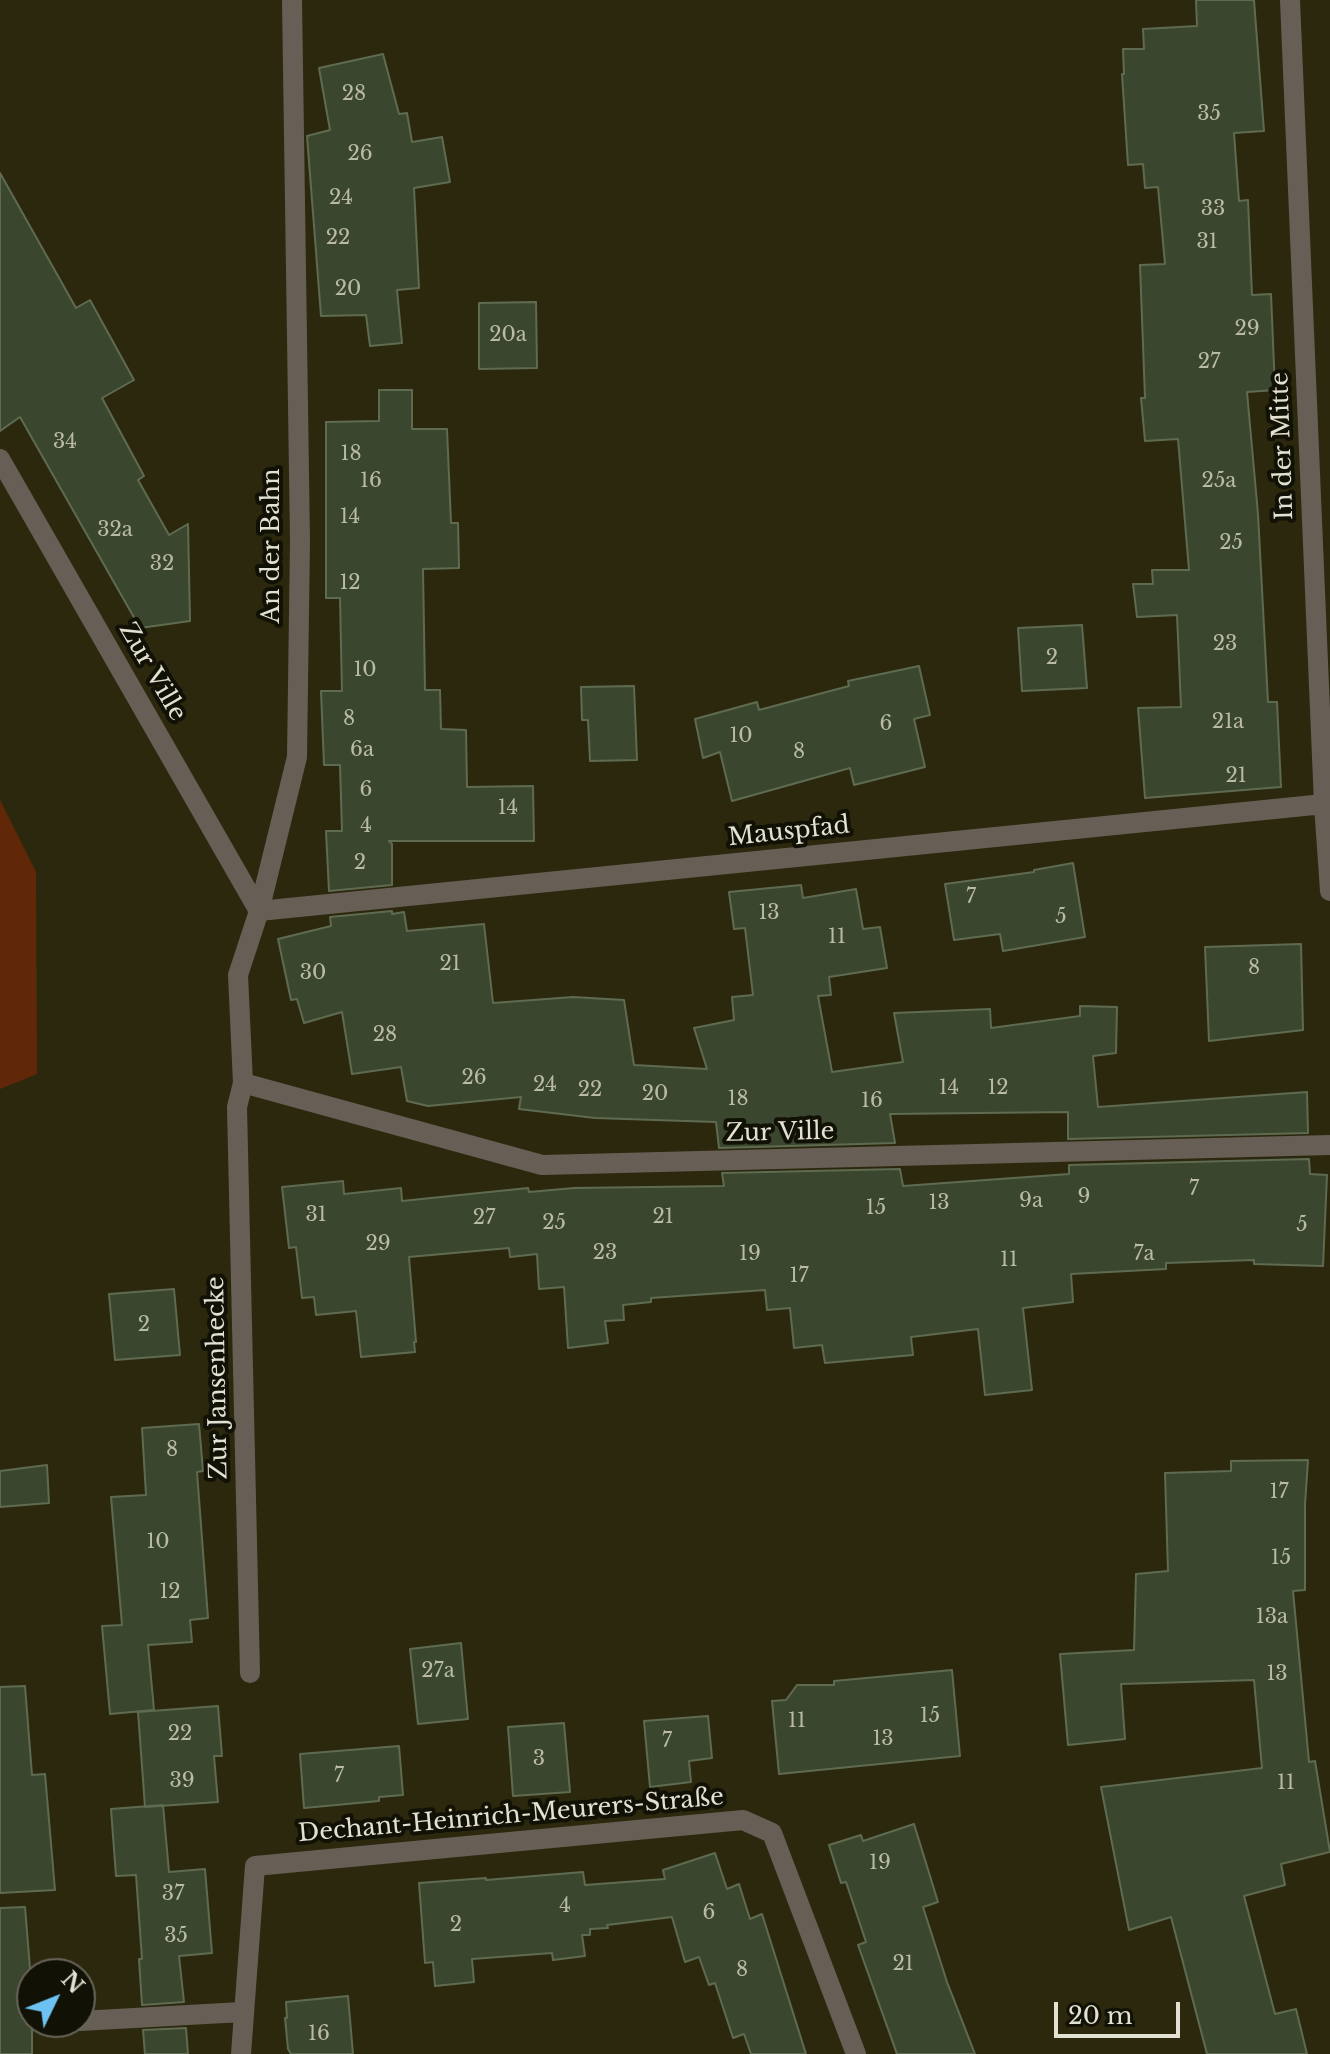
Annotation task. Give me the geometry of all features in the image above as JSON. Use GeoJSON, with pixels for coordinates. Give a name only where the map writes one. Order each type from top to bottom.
{"type":"FeatureCollection","features":[{"type":"Feature","properties":{"kind":"street","name":"An der Bahn"},"geometry":{"type":"LineString","coordinates":[[243,1083],[238,975],[259,911],[297,757],[300,540],[292,0]]}},
{"type":"Feature","properties":{"kind":"street","name":"In der Mitte"},"geometry":{"type":"LineString","coordinates":[[1290,0],[1330,891]]}},
{"type":"Feature","properties":{"kind":"street","name":"Zur Ville"},"geometry":{"type":"LineString","coordinates":[[0,459],[259,911]]}},
{"type":"Feature","properties":{"kind":"street","name":"Mauspfad"},"geometry":{"type":"LineString","coordinates":[[259,911],[1324,804]]}},
{"type":"Feature","properties":{"kind":"street","name":"Zur Ville"},"geometry":{"type":"LineString","coordinates":[[243,1083],[542,1165],[1330,1145]]}},
{"type":"Feature","properties":{"kind":"street","name":"Zur Jansenhecke"},"geometry":{"type":"LineString","coordinates":[[243,1083],[237,1107],[250,1673]]}},
{"type":"Feature","properties":{"kind":"street","name":"Dechant-Heinrich-Meurers-Straße"},"geometry":{"type":"LineString","coordinates":[[242,2012],[255,1866],[743,1820],[772,1833],[856,2054]]}},
{"type":"Feature","properties":{"kind":"street"},"geometry":{"type":"LineString","coordinates":[[96,2020],[242,2012],[241,2054]]}},
{"type":"Feature","properties":{"kind":"shaded area"},"geometry":{"type":"Polygon","coordinates":[[[0,800],[36,872],[37,1074],[0,1089],[0,800]]]}},
{"type":"Feature","properties":{"kind":"building"},"geometry":{"type":"Polygon","coordinates":[[[1196,0],[1254,0],[1264,131],[1234,133],[1239,201],[1248,200],[1252,295],[1271,294],[1275,390],[1247,392],[1258,514],[1268,702],[1277,702],[1281,787],[1145,798],[1138,708],[1181,707],[1177,615],[1137,617],[1133,584],[1153,584],[1152,570],[1189,570],[1178,439],[1145,441],[1141,398],[1145,398],[1140,265],[1165,264],[1158,187],[1145,188],[1143,164],[1128,165],[1123,49],[1144,49],[1143,29],[1197,26],[1196,0]]]}},
{"type":"Feature","properties":{"kind":"building"},"geometry":{"type":"Polygon","coordinates":[[[383,54],[399,114],[407,113],[412,142],[442,137],[450,182],[414,188],[419,288],[397,290],[402,343],[370,346],[366,315],[321,316],[307,136],[330,130],[319,68],[383,54]]]}},
{"type":"Feature","properties":{"kind":"building"},"geometry":{"type":"Polygon","coordinates":[[[0,173],[76,308],[90,300],[134,380],[102,398],[144,476],[138,480],[169,535],[188,524],[190,621],[140,628],[20,417],[0,431],[0,173]]]}},
{"type":"Feature","properties":{"kind":"building"},"geometry":{"type":"Polygon","coordinates":[[[536,302],[537,368],[479,369],[479,303],[536,302]]]}},
{"type":"Feature","properties":{"kind":"building"},"geometry":{"type":"Polygon","coordinates":[[[379,390],[412,390],[412,429],[447,429],[451,523],[458,523],[459,568],[423,569],[425,690],[440,690],[441,729],[466,730],[467,787],[533,786],[534,841],[389,841],[392,844],[392,885],[329,891],[326,831],[342,831],[340,765],[324,765],[321,691],[342,691],[340,598],[326,598],[326,422],[379,421],[379,390]]]}},
{"type":"Feature","properties":{"kind":"building"},"geometry":{"type":"Polygon","coordinates":[[[1082,625],[1087,688],[1022,691],[1018,628],[1082,625]]]}},
{"type":"Feature","properties":{"kind":"building"},"geometry":{"type":"Polygon","coordinates":[[[919,666],[930,715],[914,719],[925,767],[854,785],[850,768],[732,801],[720,752],[703,758],[695,719],[757,702],[759,710],[849,686],[848,681],[919,666]]]}},
{"type":"Feature","properties":{"kind":"building"},"geometry":{"type":"Polygon","coordinates":[[[634,686],[637,760],[590,761],[588,720],[582,720],[581,687],[634,686]]]}},
{"type":"Feature","properties":{"kind":"building"},"geometry":{"type":"Polygon","coordinates":[[[1073,863],[1085,937],[1003,951],[1000,934],[954,940],[945,884],[1034,872],[1073,863]]]}},
{"type":"Feature","properties":{"kind":"building"},"geometry":{"type":"Polygon","coordinates":[[[801,885],[803,898],[856,889],[863,929],[880,927],[887,968],[829,977],[831,995],[818,996],[832,1072],[903,1062],[894,1013],[990,1009],[991,1028],[1080,1016],[1080,1006],[1117,1007],[1116,1053],[1093,1056],[1098,1107],[1307,1092],[1308,1133],[1068,1139],[1068,1112],[890,1114],[895,1143],[719,1148],[716,1122],[595,1118],[519,1109],[521,1097],[428,1106],[407,1101],[401,1067],[352,1074],[342,1012],[304,1023],[297,999],[291,1000],[278,939],[331,926],[330,917],[392,911],[392,914],[404,912],[407,931],[484,924],[493,1003],[573,997],[624,1000],[634,1065],[707,1069],[694,1028],[734,1020],[732,997],[753,995],[745,928],[734,929],[729,892],[801,885]]]}},
{"type":"Feature","properties":{"kind":"building"},"geometry":{"type":"Polygon","coordinates":[[[1301,944],[1303,1030],[1209,1041],[1205,947],[1301,944]]]}},
{"type":"Feature","properties":{"kind":"building"},"geometry":{"type":"Polygon","coordinates":[[[1309,1159],[1310,1174],[1327,1175],[1323,1266],[1254,1264],[1254,1260],[1166,1263],[1166,1269],[1071,1274],[1073,1302],[1023,1308],[1032,1390],[985,1395],[978,1329],[911,1337],[913,1355],[825,1363],[822,1345],[794,1348],[790,1308],[767,1310],[765,1290],[651,1298],[651,1302],[623,1305],[624,1320],[605,1321],[608,1343],[568,1348],[564,1287],[539,1289],[537,1254],[510,1257],[509,1248],[409,1257],[415,1352],[361,1357],[356,1311],[316,1315],[314,1297],[302,1298],[296,1247],[289,1248],[282,1187],[343,1181],[344,1194],[401,1188],[402,1201],[528,1188],[529,1192],[574,1188],[724,1186],[722,1173],[900,1169],[903,1186],[1069,1174],[1069,1165],[1309,1159]]]}},
{"type":"Feature","properties":{"kind":"building"},"geometry":{"type":"Polygon","coordinates":[[[174,1289],[180,1355],[115,1360],[109,1294],[174,1289]]]}},
{"type":"Feature","properties":{"kind":"building"},"geometry":{"type":"Polygon","coordinates":[[[199,1424],[203,1471],[197,1472],[208,1618],[190,1620],[192,1642],[148,1645],[154,1710],[110,1714],[102,1626],[122,1625],[111,1497],[146,1495],[142,1428],[199,1424]]]}},
{"type":"Feature","properties":{"kind":"building"},"geometry":{"type":"Polygon","coordinates":[[[1308,1460],[1305,1590],[1293,1591],[1309,1762],[1315,1761],[1330,1852],[1281,1864],[1285,1885],[1244,1896],[1275,2014],[1296,2009],[1307,2054],[1207,2054],[1171,1917],[1129,1930],[1101,1787],[1262,1768],[1254,1680],[1121,1684],[1125,1739],[1068,1745],[1060,1654],[1134,1650],[1136,1574],[1168,1571],[1165,1473],[1231,1471],[1231,1461],[1308,1460]]]}},
{"type":"Feature","properties":{"kind":"building"},"geometry":{"type":"Polygon","coordinates":[[[47,1465],[49,1503],[0,1507],[0,1471],[47,1465]]]}},
{"type":"Feature","properties":{"kind":"building"},"geometry":{"type":"Polygon","coordinates":[[[461,1643],[468,1719],[418,1724],[410,1649],[461,1643]]]}},
{"type":"Feature","properties":{"kind":"building"},"geometry":{"type":"Polygon","coordinates":[[[952,1670],[960,1756],[779,1774],[772,1701],[786,1700],[797,1685],[834,1685],[834,1681],[952,1670]]]}},
{"type":"Feature","properties":{"kind":"building"},"geometry":{"type":"Polygon","coordinates":[[[25,1686],[32,1775],[45,1774],[55,1890],[0,1893],[0,1687],[25,1686]]]}},
{"type":"Feature","properties":{"kind":"building"},"geometry":{"type":"Polygon","coordinates":[[[218,1706],[222,1756],[214,1756],[218,1802],[145,1807],[138,1712],[218,1706]]]}},
{"type":"Feature","properties":{"kind":"building"},"geometry":{"type":"Polygon","coordinates":[[[708,1716],[712,1758],[689,1761],[691,1782],[650,1787],[644,1721],[708,1716]]]}},
{"type":"Feature","properties":{"kind":"building"},"geometry":{"type":"Polygon","coordinates":[[[564,1723],[570,1792],[513,1796],[508,1727],[564,1723]]]}},
{"type":"Feature","properties":{"kind":"building"},"geometry":{"type":"Polygon","coordinates":[[[399,1746],[403,1795],[379,1797],[379,1801],[304,1808],[300,1754],[399,1746]]]}},
{"type":"Feature","properties":{"kind":"building"},"geometry":{"type":"Polygon","coordinates":[[[163,1805],[169,1872],[205,1869],[212,1953],[179,1956],[184,2002],[142,2005],[136,1875],[116,1876],[111,1809],[163,1805]]]}},
{"type":"Feature","properties":{"kind":"building"},"geometry":{"type":"Polygon","coordinates":[[[914,1824],[938,1902],[923,1907],[975,2054],[897,2054],[858,1945],[866,1942],[846,1882],[841,1883],[829,1845],[861,1835],[863,1841],[914,1824]]]}},
{"type":"Feature","properties":{"kind":"building"},"geometry":{"type":"Polygon","coordinates":[[[715,1853],[727,1889],[739,1884],[750,1919],[762,1914],[806,2054],[751,2054],[744,2034],[733,2038],[715,1983],[709,1985],[699,1957],[685,1962],[672,1917],[590,1929],[590,1935],[582,1935],[585,1956],[553,1960],[552,1953],[472,1959],[474,1982],[435,1986],[433,1962],[425,1963],[419,1883],[583,1872],[585,1885],[665,1879],[663,1870],[715,1853]]]}},
{"type":"Feature","properties":{"kind":"building"},"geometry":{"type":"Polygon","coordinates":[[[25,1907],[29,1958],[16,1958],[16,2038],[32,2038],[32,2054],[0,2054],[0,1908],[25,1907]]]}},
{"type":"Feature","properties":{"kind":"building"},"geometry":{"type":"Polygon","coordinates":[[[348,1996],[353,2054],[291,2054],[285,2018],[286,2002],[348,1996]]]}},
{"type":"Feature","properties":{"kind":"building"},"geometry":{"type":"Polygon","coordinates":[[[186,2028],[188,2054],[145,2054],[143,2030],[186,2028]]]}}]}
